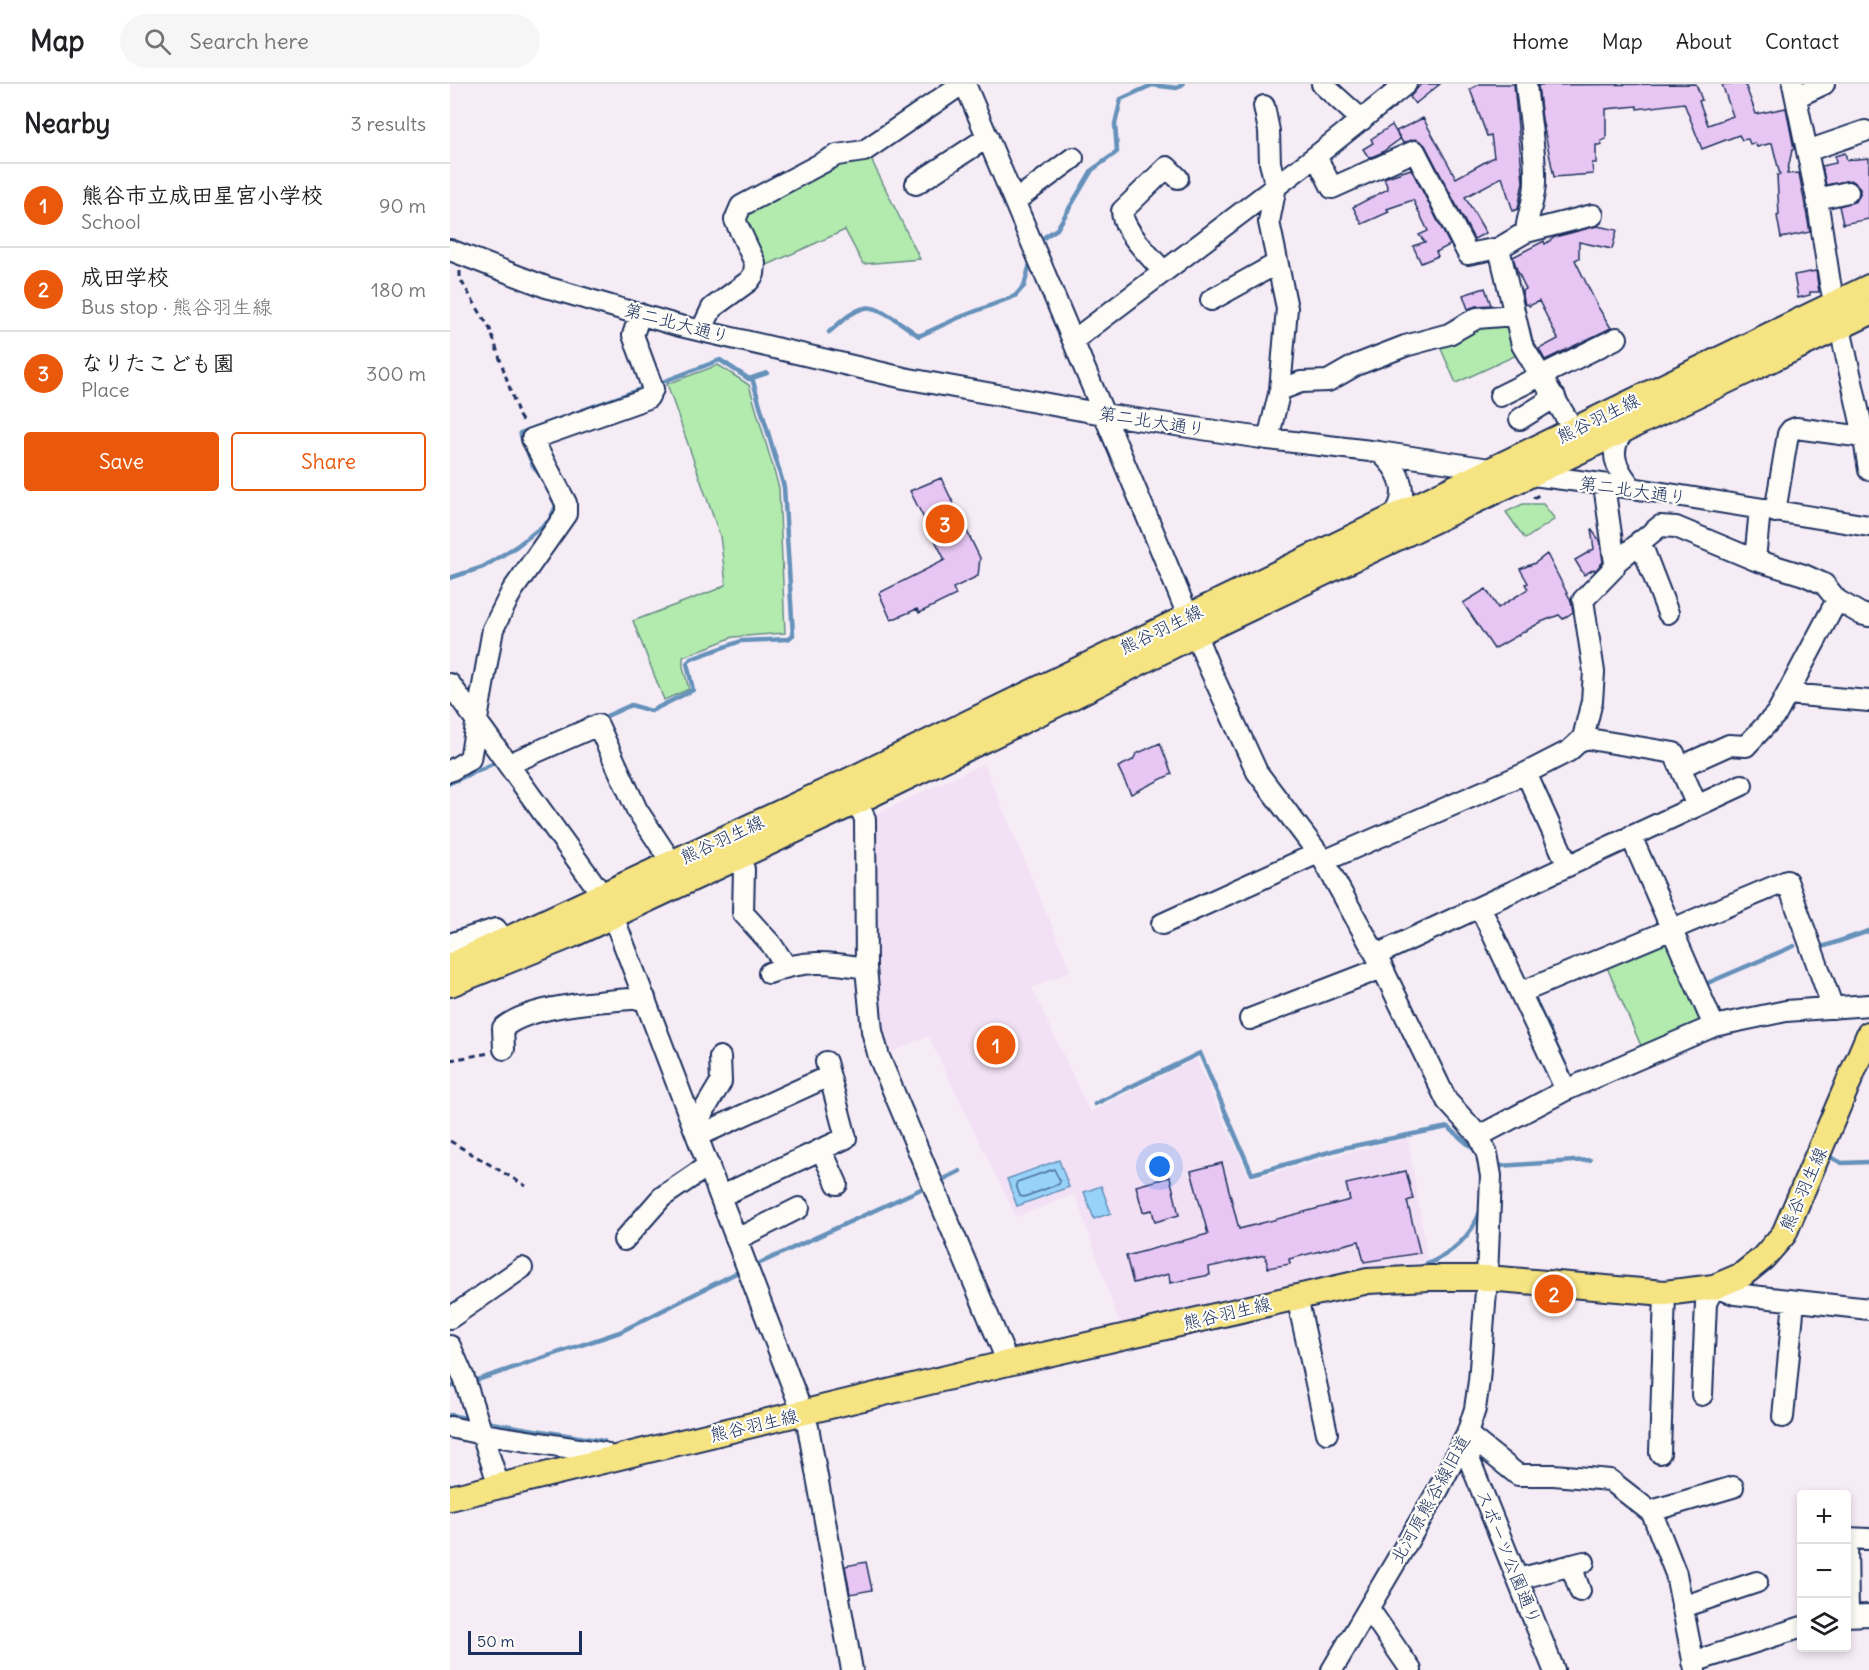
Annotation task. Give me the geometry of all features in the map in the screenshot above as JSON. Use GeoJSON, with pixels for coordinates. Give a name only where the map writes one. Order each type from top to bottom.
{"type":"FeatureCollection","features":[{"type":"Feature","properties":{"kind":"main road","name":"熊谷羽生線"},"geometry":{"type":"LineString","coordinates":[[450,984],[572,935],[608,906],[672,863],[853,791],[1070,698],[1192,625],[1392,517],[1492,469],[1579,438],[1634,424],[1837,316],[1869,287]]}},
{"type":"Feature","properties":{"kind":"main road","name":"熊谷羽生線"},"geometry":{"type":"LineString","coordinates":[[1192,625],[1534,484],[1579,438],[1837,316],[1869,313]]}},
{"type":"Feature","properties":{"kind":"main road","name":"熊谷羽生線"},"geometry":{"type":"LineString","coordinates":[[450,966],[505,940],[608,906],[853,791]]}},
{"type":"Feature","properties":{"kind":"main road","name":"熊谷羽生線"},"geometry":{"type":"LineString","coordinates":[[450,1498],[1008,1363],[1368,1281],[1487,1278],[1665,1293],[1714,1287],[1742,1275],[1763,1258],[1784,1234],[1869,1034]]}},
{"type":"Feature","properties":{"kind":"street"},"geometry":{"type":"LineString","coordinates":[[701,331],[712,308],[749,281],[754,274],[754,263],[735,220],[741,206],[837,155],[864,151],[964,84],[1074,340],[1209,667],[1257,772],[1321,857],[1379,961],[1447,1101],[1479,1136],[1566,1090],[1714,1026],[1786,1011],[1869,1005]]}},
{"type":"Feature","properties":{"kind":"street"},"geometry":{"type":"LineString","coordinates":[[1322,84],[1362,120]]}},
{"type":"Feature","properties":{"kind":"street"},"geometry":{"type":"LineString","coordinates":[[1074,340],[1407,84]]}},
{"type":"Feature","properties":{"kind":"street"},"geometry":{"type":"LineString","coordinates":[[1526,84],[1535,180],[1534,202],[1526,232]]}},
{"type":"Feature","properties":{"kind":"street"},"geometry":{"type":"LineString","coordinates":[[1824,84],[1795,90],[1837,316],[1861,387],[1869,470]]}},
{"type":"Feature","properties":{"kind":"street"},"geometry":{"type":"LineString","coordinates":[[1264,106],[1269,131],[1270,164],[1276,186],[1269,222],[1287,308],[1280,390],[1268,440]]}},
{"type":"Feature","properties":{"kind":"street"},"geometry":{"type":"LineString","coordinates":[[1807,151],[1865,131]]}},
{"type":"Feature","properties":{"kind":"street"},"geometry":{"type":"LineString","coordinates":[[916,184],[988,137]]}},
{"type":"Feature","properties":{"kind":"street"},"geometry":{"type":"LineString","coordinates":[[1316,156],[1332,188],[1415,151],[1468,254],[1499,248],[1526,232],[1593,215]]}},
{"type":"Feature","properties":{"kind":"street"},"geometry":{"type":"LineString","coordinates":[[1015,201],[1073,158]]}},
{"type":"Feature","properties":{"kind":"street"},"geometry":{"type":"LineString","coordinates":[[1163,272],[1127,229],[1122,218],[1122,211],[1167,167],[1178,178]]}},
{"type":"Feature","properties":{"kind":"street"},"geometry":{"type":"LineString","coordinates":[[1817,199],[1848,192]]}},
{"type":"Feature","properties":{"kind":"street"},"geometry":{"type":"LineString","coordinates":[[1499,248],[1522,345],[1579,438]]}},
{"type":"Feature","properties":{"kind":"street","name":"第二北大通り"},"geometry":{"type":"LineString","coordinates":[[457,253],[546,287],[640,314],[701,331],[904,378],[1103,414],[1268,440],[1380,452],[1492,469],[1534,484],[1604,485],[1632,488],[1869,526]]}},
{"type":"Feature","properties":{"kind":"street"},"geometry":{"type":"LineString","coordinates":[[1211,300],[1276,264]]}},
{"type":"Feature","properties":{"kind":"street"},"geometry":{"type":"LineString","coordinates":[[450,771],[470,759],[493,629],[512,591],[566,514],[566,503],[532,439],[648,398],[652,385],[633,335],[640,314]]}},
{"type":"Feature","properties":{"kind":"street"},"geometry":{"type":"LineString","coordinates":[[1280,390],[1301,382],[1328,381],[1356,365],[1405,346],[1449,334],[1477,318],[1514,315]]}},
{"type":"Feature","properties":{"kind":"street"},"geometry":{"type":"LineString","coordinates":[[1500,396],[1617,338]]}},
{"type":"Feature","properties":{"kind":"street"},"geometry":{"type":"LineString","coordinates":[[1520,419],[1555,397]]}},
{"type":"Feature","properties":{"kind":"street"},"geometry":{"type":"LineString","coordinates":[[1632,488],[1617,467],[1615,452],[1619,438],[1634,424]]}},
{"type":"Feature","properties":{"kind":"street"},"geometry":{"type":"LineString","coordinates":[[1755,560],[1788,434],[1791,430],[1796,428],[1865,430]]}},
{"type":"Feature","properties":{"kind":"street"},"geometry":{"type":"LineString","coordinates":[[1380,452],[1397,470],[1402,493],[1401,504],[1392,517]]}},
{"type":"Feature","properties":{"kind":"street"},"geometry":{"type":"LineString","coordinates":[[1162,924],[1526,774],[1569,751],[1583,738],[1592,701],[1594,672],[1583,600],[1614,568],[1615,563],[1604,485]]}},
{"type":"Feature","properties":{"kind":"street"},"geometry":{"type":"LineString","coordinates":[[1615,563],[1660,526],[1676,527],[1755,560],[1804,575],[1824,584],[1837,600],[1869,616]]}},
{"type":"Feature","properties":{"kind":"street"},"geometry":{"type":"LineString","coordinates":[[1640,541],[1668,613]]}},
{"type":"Feature","properties":{"kind":"street"},"geometry":{"type":"LineString","coordinates":[[1680,767],[1729,745],[1746,746],[1777,713],[1837,600]]}},
{"type":"Feature","properties":{"kind":"street"},"geometry":{"type":"LineString","coordinates":[[450,684],[608,906],[808,1427],[852,1670]]}},
{"type":"Feature","properties":{"kind":"street"},"geometry":{"type":"LineString","coordinates":[[1788,694],[1869,701]]}},
{"type":"Feature","properties":{"kind":"street"},"geometry":{"type":"LineString","coordinates":[[509,764],[598,725],[637,810],[672,863]]}},
{"type":"Feature","properties":{"kind":"street"},"geometry":{"type":"LineString","coordinates":[[1583,738],[1674,753],[1697,806]]}},
{"type":"Feature","properties":{"kind":"street"},"geometry":{"type":"LineString","coordinates":[[1526,774],[1568,866]]}},
{"type":"Feature","properties":{"kind":"street"},"geometry":{"type":"LineString","coordinates":[[1250,1019],[1379,961],[1480,907],[1742,785]]}},
{"type":"Feature","properties":{"kind":"street"},"geometry":{"type":"LineString","coordinates":[[853,791],[865,819],[866,968],[872,1031],[879,1057],[1008,1363]]}},
{"type":"Feature","properties":{"kind":"street"},"geometry":{"type":"LineString","coordinates":[[1631,836],[1714,1026]]}},
{"type":"Feature","properties":{"kind":"street"},"geometry":{"type":"LineString","coordinates":[[744,869],[743,913],[771,944],[777,970],[825,962],[866,968]]}},
{"type":"Feature","properties":{"kind":"street"},"geometry":{"type":"LineString","coordinates":[[1521,993],[1788,881],[1833,1008]]}},
{"type":"Feature","properties":{"kind":"street"},"geometry":{"type":"LineString","coordinates":[[1480,907],[1566,1090]]}},
{"type":"Feature","properties":{"kind":"street"},"geometry":{"type":"LineString","coordinates":[[450,944],[496,929],[505,940]]}},
{"type":"Feature","properties":{"kind":"street"},"geometry":{"type":"LineString","coordinates":[[504,1048],[503,1028],[520,1017],[559,1008],[645,998]]}},
{"type":"Feature","properties":{"kind":"street"},"geometry":{"type":"LineString","coordinates":[[696,1132],[721,1082],[720,1057]]}},
{"type":"Feature","properties":{"kind":"street"},"geometry":{"type":"LineString","coordinates":[[696,1132],[828,1069],[846,1138],[721,1196]]}},
{"type":"Feature","properties":{"kind":"street","name":"北河原熊谷線旧道"},"geometry":{"type":"LineString","coordinates":[[1332,1670],[1438,1490],[1465,1439],[1475,1409],[1487,1278],[1491,1176],[1479,1136]]}},
{"type":"Feature","properties":{"kind":"street"},"geometry":{"type":"LineString","coordinates":[[820,1149],[837,1184]]}},
{"type":"Feature","properties":{"kind":"street"},"geometry":{"type":"LineString","coordinates":[[624,1240],[662,1197],[709,1165]]}},
{"type":"Feature","properties":{"kind":"street"},"geometry":{"type":"LineString","coordinates":[[737,1239],[799,1208]]}},
{"type":"Feature","properties":{"kind":"street"},"geometry":{"type":"LineString","coordinates":[[450,1318],[522,1268]]}},
{"type":"Feature","properties":{"kind":"street"},"geometry":{"type":"LineString","coordinates":[[1702,1395],[1706,1303],[1714,1287],[1735,1294],[1869,1309]]}},
{"type":"Feature","properties":{"kind":"street"},"geometry":{"type":"LineString","coordinates":[[1660,1453],[1665,1293]]}},
{"type":"Feature","properties":{"kind":"street"},"geometry":{"type":"LineString","coordinates":[[1297,1297],[1328,1433]]}},
{"type":"Feature","properties":{"kind":"street"},"geometry":{"type":"LineString","coordinates":[[1783,1418],[1794,1301]]}},
{"type":"Feature","properties":{"kind":"street"},"geometry":{"type":"LineString","coordinates":[[450,1346],[464,1378],[499,1486]]}},
{"type":"Feature","properties":{"kind":"street"},"geometry":{"type":"LineString","coordinates":[[450,1427],[604,1453],[609,1460]]}},
{"type":"Feature","properties":{"kind":"street"},"geometry":{"type":"LineString","coordinates":[[1465,1439],[1518,1475],[1554,1475],[1610,1480],[1652,1513],[1676,1574],[1694,1666],[1797,1629]]}},
{"type":"Feature","properties":{"kind":"street","name":"スポーツ公園通り"},"geometry":{"type":"LineString","coordinates":[[1465,1439],[1554,1670]]}},
{"type":"Feature","properties":{"kind":"street"},"geometry":{"type":"LineString","coordinates":[[1652,1513],[1658,1509],[1733,1487]]}},
{"type":"Feature","properties":{"kind":"street"},"geometry":{"type":"LineString","coordinates":[[1847,1598],[1847,1538],[1869,1539]]}},
{"type":"Feature","properties":{"kind":"street"},"geometry":{"type":"LineString","coordinates":[[1518,1580],[1577,1564],[1580,1591]]}},
{"type":"Feature","properties":{"kind":"street"},"geometry":{"type":"LineString","coordinates":[[1682,1607],[1757,1582]]}},
{"type":"Feature","properties":{"kind":"street"},"geometry":{"type":"LineString","coordinates":[[1369,1609],[1411,1670]]}},
{"type":"Feature","properties":{"kind":"street"},"geometry":{"type":"LineString","coordinates":[[1851,1616],[1869,1615]]}},
{"type":"Feature","properties":{"kind":"path"},"geometry":{"type":"LineString","coordinates":[[457,253],[460,279],[490,329],[522,421]]}},
{"type":"Feature","properties":{"kind":"path"},"geometry":{"type":"LineString","coordinates":[[1533,498],[1534,484]]}},
{"type":"Feature","properties":{"kind":"path"},"geometry":{"type":"LineString","coordinates":[[450,1060],[484,1055],[504,1048]]}},
{"type":"Feature","properties":{"kind":"path"},"geometry":{"type":"LineString","coordinates":[[450,1140],[525,1186]]}},
{"type":"Feature","properties":{"kind":"shaded area"},"geometry":{"type":"Polygon","coordinates":[[[984,763],[1071,971],[1032,988],[1090,1112],[1196,1059],[1250,1179],[1408,1137],[1428,1261],[1340,1275],[1120,1325],[1075,1194],[1016,1217],[928,1036],[885,1055],[878,1008],[872,816],[984,763]]]}},
{"type":"Feature","properties":{"kind":"green space"},"geometry":{"type":"Polygon","coordinates":[[[869,155],[920,259],[863,264],[845,230],[765,266],[743,223],[746,211],[817,168],[869,155]]]}},
{"type":"Feature","properties":{"kind":"green space"},"geometry":{"type":"Polygon","coordinates":[[[1506,322],[1521,353],[1456,383],[1438,342],[1466,329],[1506,322]]]}},
{"type":"Feature","properties":{"kind":"green space"},"geometry":{"type":"Polygon","coordinates":[[[718,365],[749,385],[779,488],[785,633],[733,637],[683,657],[683,667],[689,689],[664,700],[633,621],[726,584],[720,536],[667,384],[718,365]]]}},
{"type":"Feature","properties":{"kind":"green space"},"geometry":{"type":"Polygon","coordinates":[[[1523,504],[1543,504],[1555,519],[1525,539],[1506,512],[1523,504]]]}},
{"type":"Feature","properties":{"kind":"green space"},"geometry":{"type":"Polygon","coordinates":[[[1666,938],[1702,1022],[1642,1048],[1606,965],[1666,938]]]}},
{"type":"Feature","properties":{"kind":"water"},"geometry":{"type":"Polygon","coordinates":[[[1059,1160],[1069,1187],[1017,1206],[1007,1179],[1059,1160]]]}},
{"type":"Feature","properties":{"kind":"water"},"geometry":{"type":"Polygon","coordinates":[[[1101,1186],[1111,1213],[1094,1219],[1084,1192],[1101,1186]]]}},
{"type":"Feature","properties":{"kind":"building"},"geometry":{"type":"Polygon","coordinates":[[[1421,84],[1440,84],[1415,104],[1410,97],[1421,84]]]}},
{"type":"Feature","properties":{"kind":"building"},"geometry":{"type":"Polygon","coordinates":[[[1480,84],[1514,84],[1523,182],[1518,209],[1513,211],[1502,177],[1465,197],[1486,233],[1474,239],[1425,145],[1415,139],[1403,143],[1396,131],[1423,118],[1456,178],[1494,157],[1491,135],[1487,136],[1470,89],[1480,84]]]}},
{"type":"Feature","properties":{"kind":"building"},"geometry":{"type":"Polygon","coordinates":[[[1696,84],[1702,100],[1699,101],[1708,125],[1733,116],[1722,84],[1745,84],[1756,114],[1786,108],[1794,149],[1787,174],[1799,173],[1810,232],[1781,238],[1777,216],[1779,215],[1777,175],[1780,175],[1772,143],[1757,147],[1755,143],[1750,144],[1748,139],[1742,140],[1739,135],[1702,149],[1684,103],[1637,109],[1637,106],[1606,109],[1606,139],[1601,141],[1602,145],[1596,145],[1596,163],[1592,163],[1593,174],[1554,177],[1542,119],[1538,85],[1696,84]]]}},
{"type":"Feature","properties":{"kind":"building"},"geometry":{"type":"Polygon","coordinates":[[[1392,125],[1400,139],[1381,153],[1369,158],[1363,149],[1373,143],[1371,139],[1392,125]]]}},
{"type":"Feature","properties":{"kind":"building"},"geometry":{"type":"Polygon","coordinates":[[[1845,153],[1847,160],[1869,158],[1869,219],[1843,224],[1839,206],[1856,201],[1860,195],[1860,189],[1851,180],[1826,185],[1822,166],[1836,163],[1835,156],[1845,153]]]}},
{"type":"Feature","properties":{"kind":"building"},"geometry":{"type":"Polygon","coordinates":[[[1411,169],[1450,245],[1436,252],[1438,256],[1421,263],[1413,246],[1425,242],[1419,235],[1428,231],[1413,200],[1387,209],[1389,212],[1362,224],[1353,207],[1388,189],[1384,178],[1411,169]]]}},
{"type":"Feature","properties":{"kind":"building"},"geometry":{"type":"Polygon","coordinates":[[[1597,226],[1617,230],[1612,249],[1579,242],[1579,258],[1575,260],[1611,328],[1545,360],[1539,349],[1558,339],[1539,301],[1529,306],[1525,305],[1522,291],[1526,289],[1513,257],[1544,241],[1545,244],[1555,237],[1597,226]]]}},
{"type":"Feature","properties":{"kind":"building"},"geometry":{"type":"Polygon","coordinates":[[[1816,271],[1819,292],[1810,292],[1810,295],[1798,298],[1794,275],[1816,271]]]}},
{"type":"Feature","properties":{"kind":"building"},"geometry":{"type":"Polygon","coordinates":[[[1485,288],[1491,305],[1468,309],[1463,295],[1485,288]]]}},
{"type":"Feature","properties":{"kind":"building"},"geometry":{"type":"Polygon","coordinates":[[[941,478],[980,558],[978,576],[953,588],[956,595],[919,613],[917,609],[891,620],[879,593],[945,560],[910,491],[941,478]]]}},
{"type":"Feature","properties":{"kind":"building"},"geometry":{"type":"Polygon","coordinates":[[[1591,529],[1600,541],[1603,562],[1595,571],[1594,569],[1584,575],[1575,560],[1594,549],[1591,529]]]}},
{"type":"Feature","properties":{"kind":"building"},"geometry":{"type":"Polygon","coordinates":[[[1547,554],[1571,601],[1573,612],[1563,619],[1559,615],[1541,622],[1494,649],[1463,603],[1486,589],[1498,608],[1528,589],[1525,584],[1528,583],[1520,569],[1535,563],[1547,554]]]}},
{"type":"Feature","properties":{"kind":"building"},"geometry":{"type":"Polygon","coordinates":[[[1160,743],[1172,774],[1131,794],[1118,767],[1133,760],[1136,754],[1160,743]]]}},
{"type":"Feature","properties":{"kind":"building"},"geometry":{"type":"Polygon","coordinates":[[[1222,1163],[1239,1229],[1350,1200],[1346,1184],[1406,1171],[1413,1199],[1407,1201],[1420,1253],[1364,1262],[1359,1241],[1289,1259],[1290,1264],[1268,1268],[1265,1255],[1209,1267],[1210,1275],[1170,1283],[1169,1274],[1133,1283],[1126,1256],[1208,1234],[1191,1171],[1222,1163]]]}},
{"type":"Feature","properties":{"kind":"building"},"geometry":{"type":"Polygon","coordinates":[[[1170,1177],[1179,1215],[1155,1222],[1152,1210],[1143,1212],[1136,1186],[1170,1177]]]}},
{"type":"Feature","properties":{"kind":"building"},"geometry":{"type":"Polygon","coordinates":[[[866,1562],[872,1590],[850,1594],[845,1566],[866,1562]]]}},
{"type":"Feature","properties":{"kind":"waterway"},"geometry":{"type":"LineString","coordinates":[[1040,240],[1057,229],[1092,170],[1117,152],[1115,124],[1121,99],[1152,85],[1177,88],[1183,84]]}},
{"type":"Feature","properties":{"kind":"waterway"},"geometry":{"type":"LineString","coordinates":[[829,332],[855,312],[871,308],[885,313],[919,336],[1015,296],[1024,286],[1031,260]]}},
{"type":"Feature","properties":{"kind":"waterway"},"geometry":{"type":"LineString","coordinates":[[657,384],[720,360],[749,379],[767,373]]}},
{"type":"Feature","properties":{"kind":"waterway"},"geometry":{"type":"LineString","coordinates":[[600,719],[631,705],[651,711],[693,690],[687,663],[691,659],[741,641],[788,639],[793,635],[784,487],[752,378]]}},
{"type":"Feature","properties":{"kind":"waterway"},"geometry":{"type":"LineString","coordinates":[[543,479],[533,466],[520,433],[646,387]]}},
{"type":"Feature","properties":{"kind":"waterway"},"geometry":{"type":"LineString","coordinates":[[450,578],[483,567],[517,546],[549,521],[556,506],[555,502]]}},
{"type":"Feature","properties":{"kind":"waterway"},"geometry":{"type":"LineString","coordinates":[[450,783],[499,761]]}},
{"type":"Feature","properties":{"kind":"waterway"},"geometry":{"type":"LineString","coordinates":[[1822,947],[1869,931]]}},
{"type":"Feature","properties":{"kind":"waterway"},"geometry":{"type":"LineString","coordinates":[[1703,985],[1794,946]]}},
{"type":"Feature","properties":{"kind":"waterway"},"geometry":{"type":"LineString","coordinates":[[1534,998],[1571,1077]]}},
{"type":"Feature","properties":{"kind":"waterway"},"geometry":{"type":"LineString","coordinates":[[1095,1104],[1200,1053],[1252,1174],[1343,1148],[1448,1127],[1476,1151]]}},
{"type":"Feature","properties":{"kind":"waterway"},"geometry":{"type":"LineString","coordinates":[[1826,1155],[1842,1163],[1869,1162]]}},
{"type":"Feature","properties":{"kind":"waterway"},"geometry":{"type":"LineString","coordinates":[[1499,1166],[1590,1160]]}},
{"type":"Feature","properties":{"kind":"waterway"},"geometry":{"type":"LineString","coordinates":[[938,1182],[960,1171]]}},
{"type":"Feature","properties":{"kind":"waterway"},"geometry":{"type":"LineString","coordinates":[[758,1264],[921,1189]]}},
{"type":"Feature","properties":{"kind":"waterway"},"geometry":{"type":"LineString","coordinates":[[1423,1266],[1451,1251],[1459,1244],[1472,1228],[1481,1209]]}},
{"type":"Feature","properties":{"kind":"waterway"},"geometry":{"type":"LineString","coordinates":[[477,1380],[620,1332],[738,1272]]}},
{"type":"Feature","properties":{"kind":"waterway"},"geometry":{"type":"LineString","coordinates":[[450,1415],[471,1419]]}},
{"type":"Feature","properties":{"kind":"waterway"},"geometry":{"type":"LineString","coordinates":[[485,1422],[604,1441]]}},
{"type":"Feature","properties":{"kind":"place","name":"なりたこども園"},"geometry":{"type":"Point","coordinates":[945,524]}},
{"type":"Feature","properties":{"kind":"place","name":"熊谷市立成田星宮小学校"},"geometry":{"type":"Point","coordinates":[996,1045]}},
{"type":"Feature","properties":{"kind":"place","name":"成田学校"},"geometry":{"type":"Point","coordinates":[1554,1294]}}]}
